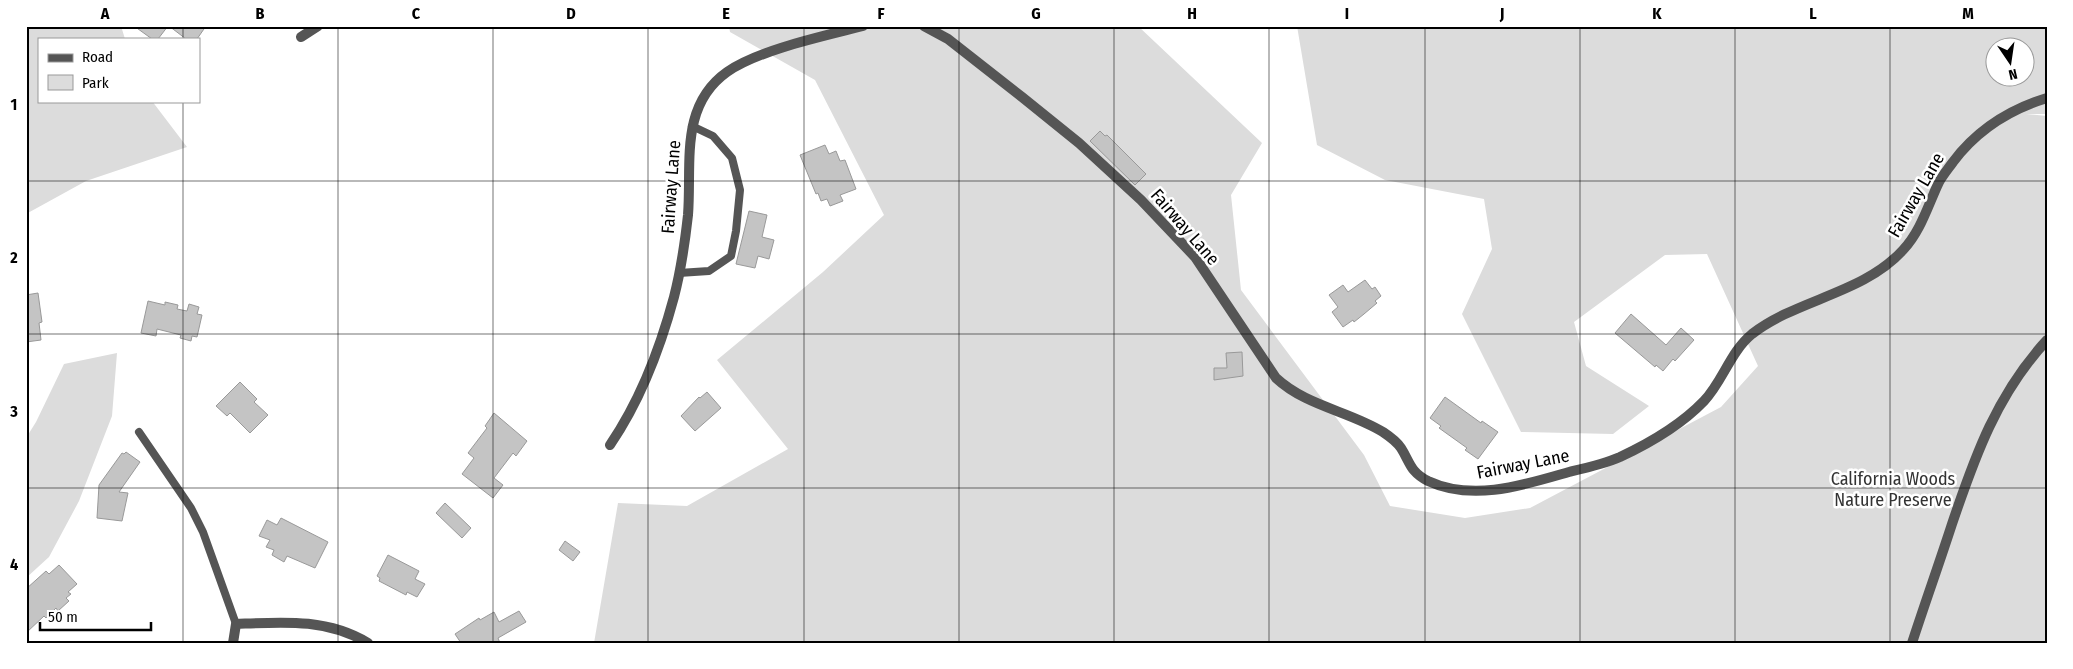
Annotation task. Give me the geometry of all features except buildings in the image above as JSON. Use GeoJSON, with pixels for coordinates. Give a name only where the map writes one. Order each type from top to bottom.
{"type":"FeatureCollection","features":[{"type":"Feature","properties":{"kind":"street"},"geometry":{"type":"LineString","coordinates":[[301,37],[318,26]]}},
{"type":"Feature","properties":{"kind":"street","name":"Fairway Lane"},"geometry":{"type":"LineString","coordinates":[[610,445],[626,422],[662,338],[679,273],[688,215],[692,126],[702,100],[726,72],[740,64],[762,55],[863,26]]}},
{"type":"Feature","properties":{"kind":"street","name":"Fairway Lane"},"geometry":{"type":"LineString","coordinates":[[924,26],[948,39],[1022,97],[1079,143],[1141,200],[1195,257],[1276,378],[1286,387],[1305,398],[1370,424],[1401,446],[1409,466],[1418,475],[1441,486],[1462,490],[1484,491],[1528,483],[1610,461],[1650,442],[1680,422],[1711,393],[1738,349],[1763,326],[1843,290],[1890,264],[1905,249],[1917,231],[1941,178],[1972,139],[2006,114],[2047,98]]}},
{"type":"Feature","properties":{"kind":"street"},"geometry":{"type":"LineString","coordinates":[[1912,643],[1974,461],[1994,415],[2031,357],[2047,340]]}},
{"type":"Feature","properties":{"kind":"street"},"geometry":{"type":"LineString","coordinates":[[233,643],[236,624],[297,622],[337,628],[368,643]]}},
{"type":"Feature","properties":{"kind":"lane"},"geometry":{"type":"LineString","coordinates":[[679,273],[709,271],[731,256],[740,190],[732,158],[713,136],[692,126]]}},
{"type":"Feature","properties":{"kind":"lane"},"geometry":{"type":"LineString","coordinates":[[139,432],[191,508],[202,532],[236,624]]}},
{"type":"Feature","properties":{"kind":"green space"},"geometry":{"type":"Polygon","coordinates":[[[26,26],[121,26],[125,38],[38,38],[38,102],[153,102],[187,147],[86,181],[26,214],[26,26]]]}},
{"type":"Feature","properties":{"kind":"green space","name":"California Woods Nature Preserve"},"geometry":{"type":"Polygon","coordinates":[[[729,26],[1138,26],[1262,143],[1231,195],[1241,290],[1364,455],[1390,506],[1465,518],[1530,508],[1721,407],[1758,366],[1707,254],[1665,255],[1574,322],[1586,366],[1649,406],[1613,434],[1521,432],[1462,314],[1492,249],[1484,199],[1385,180],[1317,145],[1297,26],[2047,26],[2047,114],[2026,114],[2047,116],[2047,643],[594,643],[618,503],[687,506],[788,449],[717,360],[823,272],[884,215],[815,80],[730,32],[729,26]]]}},
{"type":"Feature","properties":{"kind":"green space"},"geometry":{"type":"Polygon","coordinates":[[[117,353],[112,416],[79,501],[49,557],[26,578],[26,438],[36,422],[64,364],[117,353]]]}}]}
